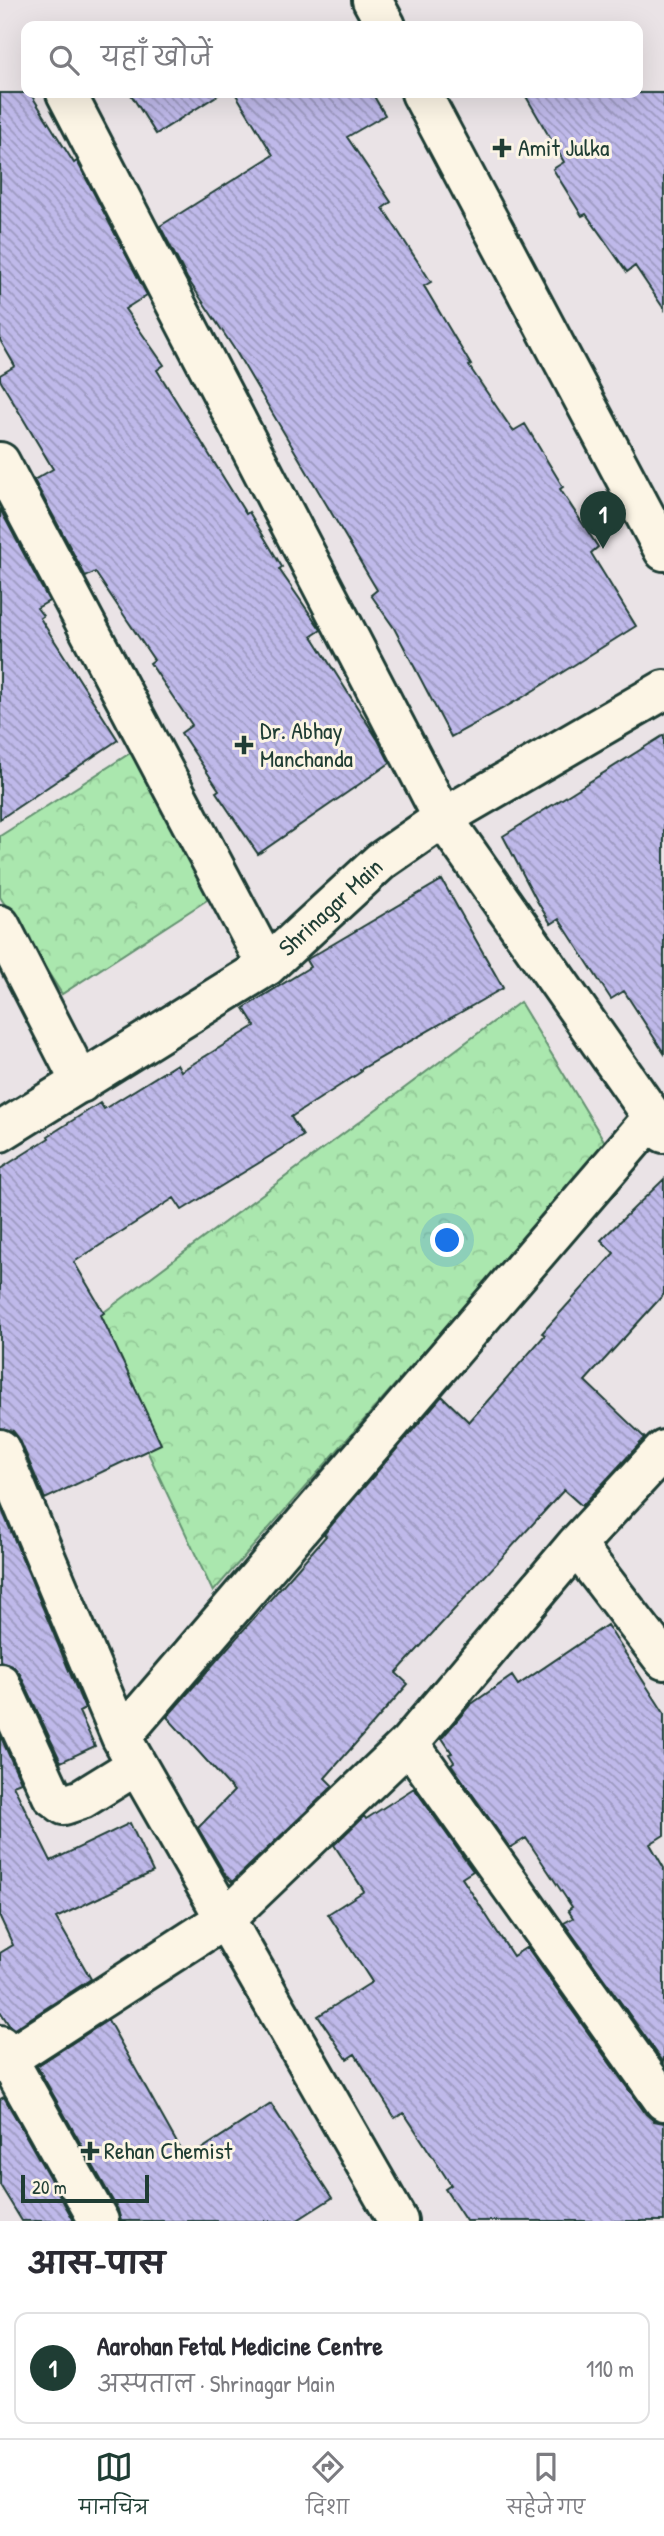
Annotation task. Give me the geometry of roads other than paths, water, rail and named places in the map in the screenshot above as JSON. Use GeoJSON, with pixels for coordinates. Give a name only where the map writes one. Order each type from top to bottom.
{"type":"FeatureCollection","features":[{"type":"Feature","properties":{"kind":"street"},"geometry":{"type":"LineString","coordinates":[[372,0],[383,21]]}},
{"type":"Feature","properties":{"kind":"street"},"geometry":{"type":"LineString","coordinates":[[0,1683],[52,1796],[64,1805],[82,1800],[129,1751],[658,1125],[443,818],[69,98]]}},
{"type":"Feature","properties":{"kind":"street"},"geometry":{"type":"LineString","coordinates":[[424,98],[664,551]]}},
{"type":"Feature","properties":{"kind":"street"},"geometry":{"type":"LineString","coordinates":[[0,462],[267,966]]}},
{"type":"Feature","properties":{"kind":"street","name":"Shrinagar Main"},"geometry":{"type":"LineString","coordinates":[[0,1132],[267,966],[382,861],[443,818],[664,690]]}},
{"type":"Feature","properties":{"kind":"street"},"geometry":{"type":"LineString","coordinates":[[0,925],[81,1083]]}},
{"type":"Feature","properties":{"kind":"street"},"geometry":{"type":"LineString","coordinates":[[0,1449],[129,1751],[398,2221]]}},
{"type":"Feature","properties":{"kind":"street"},"geometry":{"type":"LineString","coordinates":[[99,2221],[3,2056],[226,1918],[409,1742],[576,1545],[664,1450]]}},
{"type":"Feature","properties":{"kind":"street"},"geometry":{"type":"LineString","coordinates":[[576,1545],[664,1660]]}},
{"type":"Feature","properties":{"kind":"street"},"geometry":{"type":"LineString","coordinates":[[409,1742],[664,2101]]}},
{"type":"Feature","properties":{"kind":"place","name":"Amit Julka"},"geometry":{"type":"Point","coordinates":[502,148]}},
{"type":"Feature","properties":{"kind":"place","name":"Aarohan Fetal Medicine Centre"},"geometry":{"type":"Point","coordinates":[603,549]}},
{"type":"Feature","properties":{"kind":"place","name":"Dr. Abhay Manchanda"},"geometry":{"type":"Point","coordinates":[244,745]}},
{"type":"Feature","properties":{"kind":"place","name":"Rehan Chemist"},"geometry":{"type":"Point","coordinates":[90,2151]}}]}
